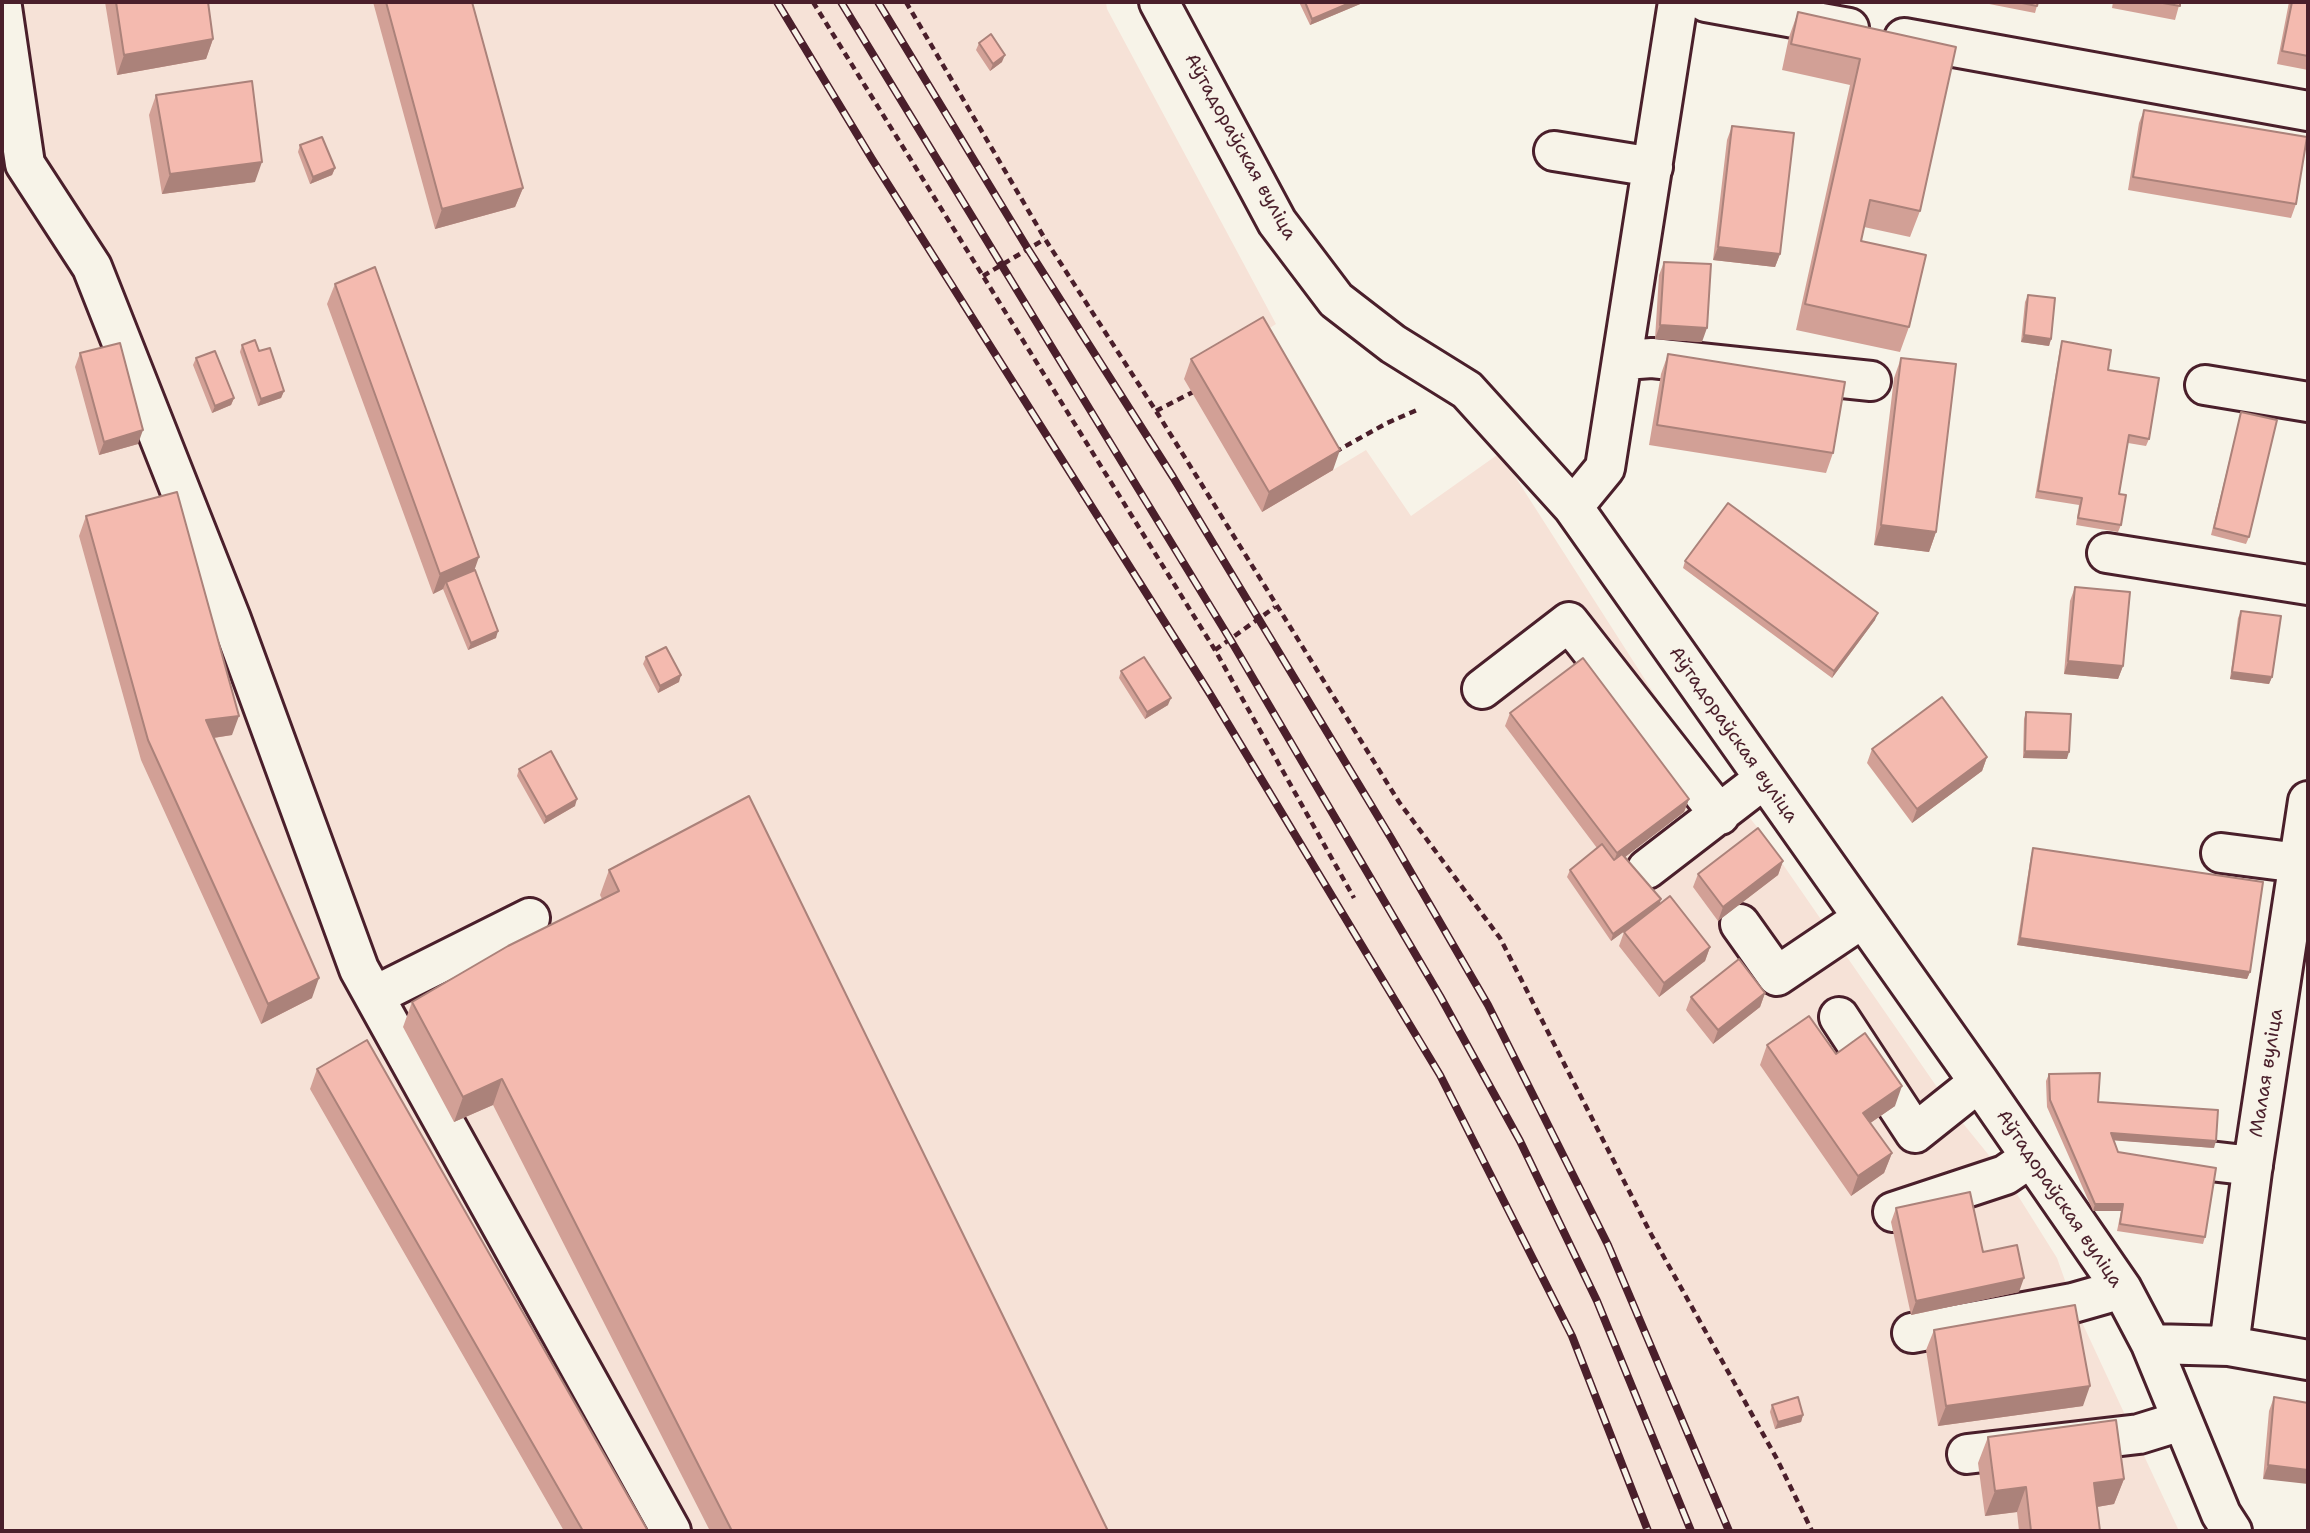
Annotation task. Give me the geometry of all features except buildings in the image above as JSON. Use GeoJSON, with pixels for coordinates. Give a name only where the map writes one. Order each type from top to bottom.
{"type":"FeatureCollection","features":[{"type":"Feature","properties":{"kind":"street","name":"Аўтадораўская вуліца"},"geometry":{"type":"LineString","coordinates":[[1159,2],[1277,222],[1336,300],[1393,344],[1467,390],[1573,507],[1979,1082],[2122,1289],[2151,1344],[2217,1525]]}},
{"type":"Feature","properties":{"kind":"street"},"geometry":{"type":"LineString","coordinates":[[1573,507],[1605,468],[1678,2]]}},
{"type":"Feature","properties":{"kind":"street"},"geometry":{"type":"LineString","coordinates":[[1706,2],[2308,111]]}},
{"type":"Feature","properties":{"kind":"street"},"geometry":{"type":"LineString","coordinates":[[2,7],[25,163],[92,267],[231,619],[359,969],[671,1531]]}},
{"type":"Feature","properties":{"kind":"street"},"geometry":{"type":"LineString","coordinates":[[1554,151],[1653,167]]}},
{"type":"Feature","properties":{"kind":"street"},"geometry":{"type":"LineString","coordinates":[[1624,360],[1652,358],[1871,381]]}},
{"type":"Feature","properties":{"kind":"street"},"geometry":{"type":"LineString","coordinates":[[2205,385],[2308,402]]}},
{"type":"Feature","properties":{"kind":"street"},"geometry":{"type":"LineString","coordinates":[[2107,553],[2308,584]]}},
{"type":"Feature","properties":{"kind":"street"},"geometry":{"type":"LineString","coordinates":[[1482,690],[1569,622],[1720,815]]}},
{"type":"Feature","properties":{"kind":"street"},"geometry":{"type":"LineString","coordinates":[[1647,869],[1764,779]]}},
{"type":"Feature","properties":{"kind":"street","name":"Малая вуліца"},"geometry":{"type":"LineString","coordinates":[[2229,1346],[2308,801]]}},
{"type":"Feature","properties":{"kind":"street"},"geometry":{"type":"LineString","coordinates":[[2221,853],[2299,863]]}},
{"type":"Feature","properties":{"kind":"street"},"geometry":{"type":"LineString","coordinates":[[374,996],[530,918]]}},
{"type":"Feature","properties":{"kind":"street"},"geometry":{"type":"LineString","coordinates":[[1740,924],[1777,976],[1863,918]]}},
{"type":"Feature","properties":{"kind":"street"},"geometry":{"type":"LineString","coordinates":[[1839,1017],[1915,1133],[1979,1082]]}},
{"type":"Feature","properties":{"kind":"street"},"geometry":{"type":"LineString","coordinates":[[2123,1152],[2253,1166]]}},
{"type":"Feature","properties":{"kind":"street"},"geometry":{"type":"LineString","coordinates":[[1893,1212],[2005,1175],[2030,1158]]}},
{"type":"Feature","properties":{"kind":"street"},"geometry":{"type":"LineString","coordinates":[[1912,1333],[2073,1303],[2122,1289]]}},
{"type":"Feature","properties":{"kind":"street"},"geometry":{"type":"LineString","coordinates":[[2151,1344],[2229,1346],[2308,1360]]}},
{"type":"Feature","properties":{"kind":"street"},"geometry":{"type":"LineString","coordinates":[[1966,1454],[2139,1434],[2181,1421]]}},
{"type":"Feature","properties":{"kind":"path"},"geometry":{"type":"LineString","coordinates":[[813,2],[1215,650],[1354,898]]}},
{"type":"Feature","properties":{"kind":"path"},"geometry":{"type":"LineString","coordinates":[[906,2],[1045,239],[1156,411],[1275,607],[1399,802],[1500,938],[1651,1234],[1777,1459],[1812,1531]]}},
{"type":"Feature","properties":{"kind":"path"},"geometry":{"type":"LineString","coordinates":[[982,276],[1045,239]]}},
{"type":"Feature","properties":{"kind":"path"},"geometry":{"type":"LineString","coordinates":[[1156,411],[1203,386]]}},
{"type":"Feature","properties":{"kind":"path"},"geometry":{"type":"LineString","coordinates":[[1326,457],[1387,423]]}},
{"type":"Feature","properties":{"kind":"path"},"geometry":{"type":"LineString","coordinates":[[1215,650],[1275,607]]}},
{"type":"Feature","properties":{"kind":"shaded area"},"geometry":{"type":"Polygon","coordinates":[[[2,2],[1106,2],[1107,9],[1276,324],[1256,337],[1333,470],[1366,450],[1411,516],[1500,453],[1669,717],[1757,827],[1957,1116],[2005,1175],[2057,1258],[2073,1303],[2179,1531],[2,1531],[2,2]]]}},
{"type":"Feature","properties":{"kind":"railway"},"geometry":{"type":"LineString","coordinates":[[777,2],[872,159],[1210,694],[1440,1075],[1572,1336],[1648,1531]]}},
{"type":"Feature","properties":{"kind":"railway"},"geometry":{"type":"LineString","coordinates":[[841,2],[1230,639],[1440,996],[1520,1141],[1597,1301],[1691,1531]]}},
{"type":"Feature","properties":{"kind":"railway"},"geometry":{"type":"LineString","coordinates":[[878,2],[1028,249],[1173,477],[1391,838],[1488,1005],[1608,1245],[1729,1531]]}}]}
